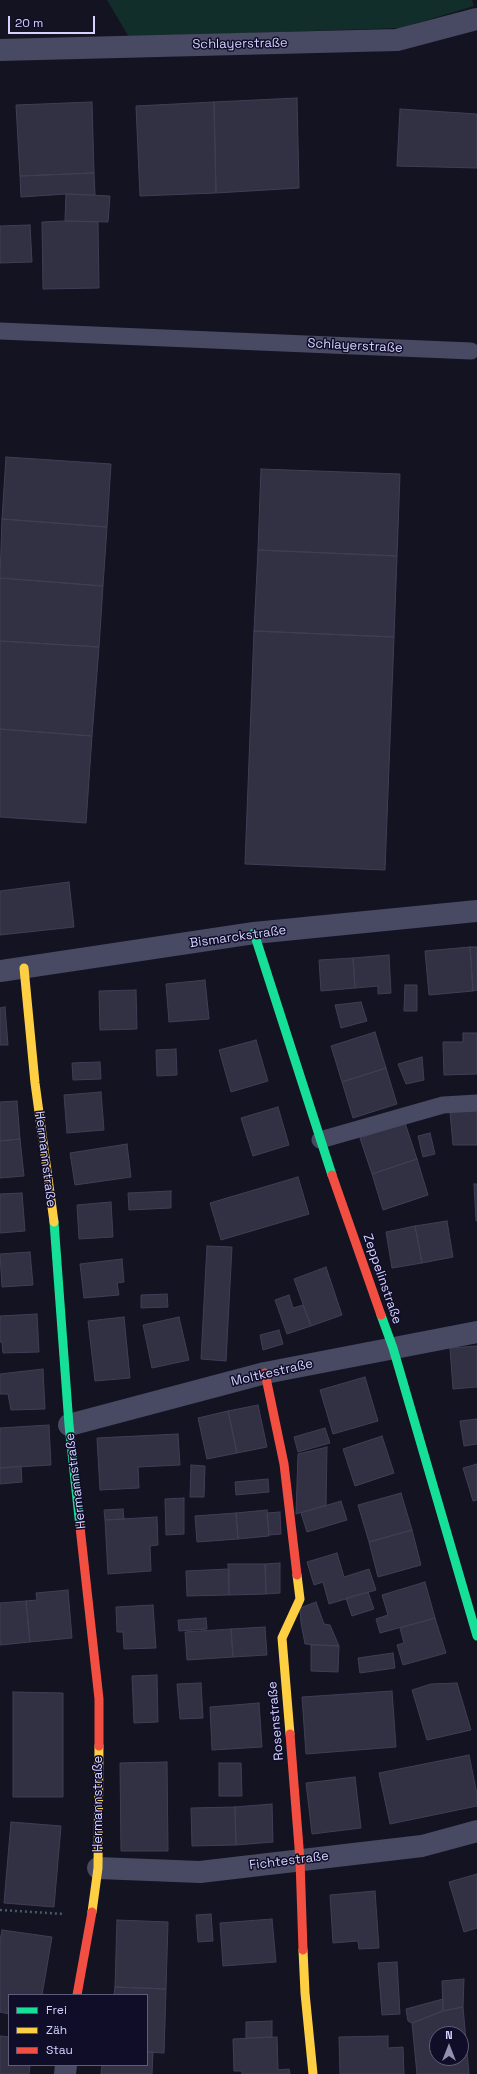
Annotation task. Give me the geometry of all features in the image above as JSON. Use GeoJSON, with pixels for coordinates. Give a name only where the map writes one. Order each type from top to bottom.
{"type":"FeatureCollection","features":[{"type":"Feature","properties":{"kind":"street","name":"Schlayerstraße"},"geometry":{"type":"LineString","coordinates":[[0,50],[397,40],[477,19]]}},
{"type":"Feature","properties":{"kind":"street","name":"Bismarckstraße"},"geometry":{"type":"LineString","coordinates":[[0,971],[254,933],[477,911]]}},
{"type":"Feature","properties":{"kind":"street","name":"Zeppelinstraße"},"geometry":{"type":"LineString","coordinates":[[254,933],[320,1140],[393,1348],[477,1636]]}},
{"type":"Feature","properties":{"kind":"street","name":"Hermannstraße"},"geometry":{"type":"LineString","coordinates":[[24,968],[36,1084],[54,1224],[70,1425],[99,1699],[98,1868],[92,1916],[77,1994]]}},
{"type":"Feature","properties":{"kind":"street","name":"Moltkestraße"},"geometry":{"type":"LineString","coordinates":[[70,1425],[265,1373],[477,1332]]}},
{"type":"Feature","properties":{"kind":"street","name":"Rosenstraße"},"geometry":{"type":"LineString","coordinates":[[265,1373],[284,1464],[300,1599],[282,1638],[300,1860],[305,1993],[313,2074]]}},
{"type":"Feature","properties":{"kind":"street","name":"Fichtestraße"},"geometry":{"type":"LineString","coordinates":[[98,1868],[200,1872],[422,1846],[477,1831]]}},
{"type":"Feature","properties":{"kind":"lane","name":"Schlayerstraße"},"geometry":{"type":"LineString","coordinates":[[0,331],[471,351]]}},
{"type":"Feature","properties":{"kind":"lane"},"geometry":{"type":"LineString","coordinates":[[320,1140],[443,1105],[477,1103]]}},
{"type":"Feature","properties":{"kind":"path"},"geometry":{"type":"LineString","coordinates":[[0,1910],[92,1916]]}},
{"type":"Feature","properties":{"kind":"green space"},"geometry":{"type":"Polygon","coordinates":[[[107,0],[472,0],[474,6],[401,28],[129,37],[107,0]]]}},
{"type":"Feature","properties":{"kind":"building"},"geometry":{"type":"Polygon","coordinates":[[[297,98],[299,188],[216,193],[214,102],[297,98]]]}},
{"type":"Feature","properties":{"kind":"building"},"geometry":{"type":"Polygon","coordinates":[[[92,102],[94,173],[20,176],[16,105],[92,102]]]}},
{"type":"Feature","properties":{"kind":"building"},"geometry":{"type":"Polygon","coordinates":[[[214,102],[216,193],[140,196],[136,106],[214,102]]]}},
{"type":"Feature","properties":{"kind":"building"},"geometry":{"type":"Polygon","coordinates":[[[400,109],[477,114],[477,168],[397,166],[400,109]]]}},
{"type":"Feature","properties":{"kind":"building"},"geometry":{"type":"Polygon","coordinates":[[[94,173],[95,195],[66,194],[21,197],[20,176],[94,173]]]}},
{"type":"Feature","properties":{"kind":"building"},"geometry":{"type":"Polygon","coordinates":[[[66,194],[110,196],[108,222],[65,221],[66,194]]]}},
{"type":"Feature","properties":{"kind":"building"},"geometry":{"type":"Polygon","coordinates":[[[42,222],[98,222],[99,288],[43,289],[42,222]]]}},
{"type":"Feature","properties":{"kind":"building"},"geometry":{"type":"Polygon","coordinates":[[[30,225],[32,262],[0,263],[0,226],[30,225]]]}},
{"type":"Feature","properties":{"kind":"building"},"geometry":{"type":"Polygon","coordinates":[[[6,457],[111,464],[107,527],[2,519],[6,457]]]}},
{"type":"Feature","properties":{"kind":"building"},"geometry":{"type":"Polygon","coordinates":[[[261,469],[400,474],[397,556],[258,550],[261,469]]]}},
{"type":"Feature","properties":{"kind":"building"},"geometry":{"type":"Polygon","coordinates":[[[2,519],[107,527],[103,586],[0,578],[2,519]]]}},
{"type":"Feature","properties":{"kind":"building"},"geometry":{"type":"Polygon","coordinates":[[[258,550],[397,556],[394,637],[254,631],[258,550]]]}},
{"type":"Feature","properties":{"kind":"building"},"geometry":{"type":"Polygon","coordinates":[[[0,578],[103,586],[99,647],[0,641],[0,578]]]}},
{"type":"Feature","properties":{"kind":"building"},"geometry":{"type":"Polygon","coordinates":[[[254,631],[394,637],[385,870],[245,864],[254,631]]]}},
{"type":"Feature","properties":{"kind":"building"},"geometry":{"type":"Polygon","coordinates":[[[0,641],[99,647],[92,736],[0,729],[0,641]]]}},
{"type":"Feature","properties":{"kind":"building"},"geometry":{"type":"Polygon","coordinates":[[[0,729],[92,736],[86,823],[0,817],[0,729]]]}},
{"type":"Feature","properties":{"kind":"building"},"geometry":{"type":"Polygon","coordinates":[[[69,882],[74,927],[0,935],[0,891],[69,882]]]}},
{"type":"Feature","properties":{"kind":"building"},"geometry":{"type":"Polygon","coordinates":[[[470,947],[477,947],[477,990],[473,991],[470,947]]]}},
{"type":"Feature","properties":{"kind":"building"},"geometry":{"type":"Polygon","coordinates":[[[470,947],[473,991],[429,995],[425,951],[470,947]]]}},
{"type":"Feature","properties":{"kind":"building"},"geometry":{"type":"Polygon","coordinates":[[[389,955],[391,993],[378,994],[378,986],[355,988],[353,958],[389,955]]]}},
{"type":"Feature","properties":{"kind":"building"},"geometry":{"type":"Polygon","coordinates":[[[353,958],[355,988],[321,991],[319,960],[353,958]]]}},
{"type":"Feature","properties":{"kind":"building"},"geometry":{"type":"Polygon","coordinates":[[[205,980],[209,1019],[169,1022],[166,984],[205,980]]]}},
{"type":"Feature","properties":{"kind":"building"},"geometry":{"type":"Polygon","coordinates":[[[405,985],[417,985],[417,1011],[404,1011],[405,985]]]}},
{"type":"Feature","properties":{"kind":"building"},"geometry":{"type":"Polygon","coordinates":[[[136,990],[137,1029],[100,1030],[99,991],[136,990]]]}},
{"type":"Feature","properties":{"kind":"building"},"geometry":{"type":"Polygon","coordinates":[[[361,1002],[367,1021],[341,1028],[335,1005],[361,1002]]]}},
{"type":"Feature","properties":{"kind":"building"},"geometry":{"type":"Polygon","coordinates":[[[5,1007],[8,1045],[0,1045],[0,1008],[5,1007]]]}},
{"type":"Feature","properties":{"kind":"building"},"geometry":{"type":"Polygon","coordinates":[[[375,1032],[386,1068],[342,1082],[331,1046],[375,1032]]]}},
{"type":"Feature","properties":{"kind":"building"},"geometry":{"type":"Polygon","coordinates":[[[463,1033],[477,1033],[477,1074],[444,1075],[443,1042],[463,1042],[463,1033]]]}},
{"type":"Feature","properties":{"kind":"building"},"geometry":{"type":"Polygon","coordinates":[[[256,1040],[268,1081],[231,1092],[219,1050],[256,1040]]]}},
{"type":"Feature","properties":{"kind":"building"},"geometry":{"type":"Polygon","coordinates":[[[176,1049],[177,1075],[157,1076],[156,1050],[176,1049]]]}},
{"type":"Feature","properties":{"kind":"building"},"geometry":{"type":"Polygon","coordinates":[[[422,1057],[424,1080],[406,1084],[398,1064],[422,1057]]]}},
{"type":"Feature","properties":{"kind":"building"},"geometry":{"type":"Polygon","coordinates":[[[100,1062],[101,1079],[73,1080],[72,1063],[100,1062]]]}},
{"type":"Feature","properties":{"kind":"building"},"geometry":{"type":"Polygon","coordinates":[[[386,1068],[397,1104],[353,1118],[342,1082],[386,1068]]]}},
{"type":"Feature","properties":{"kind":"building"},"geometry":{"type":"Polygon","coordinates":[[[101,1092],[104,1130],[67,1133],[64,1095],[101,1092]]]}},
{"type":"Feature","properties":{"kind":"building"},"geometry":{"type":"Polygon","coordinates":[[[17,1101],[20,1139],[0,1141],[0,1102],[17,1101]]]}},
{"type":"Feature","properties":{"kind":"building"},"geometry":{"type":"Polygon","coordinates":[[[278,1107],[289,1145],[253,1156],[241,1118],[278,1107]]]}},
{"type":"Feature","properties":{"kind":"building"},"geometry":{"type":"Polygon","coordinates":[[[477,1109],[477,1145],[453,1145],[450,1112],[477,1109]]]}},
{"type":"Feature","properties":{"kind":"building"},"geometry":{"type":"Polygon","coordinates":[[[405,1123],[417,1159],[372,1174],[360,1138],[405,1123]]]}},
{"type":"Feature","properties":{"kind":"building"},"geometry":{"type":"Polygon","coordinates":[[[430,1133],[435,1154],[423,1157],[418,1136],[430,1133]]]}},
{"type":"Feature","properties":{"kind":"building"},"geometry":{"type":"Polygon","coordinates":[[[20,1139],[24,1176],[0,1178],[0,1141],[20,1139]]]}},
{"type":"Feature","properties":{"kind":"building"},"geometry":{"type":"Polygon","coordinates":[[[127,1144],[131,1177],[75,1185],[70,1153],[127,1144]]]}},
{"type":"Feature","properties":{"kind":"building"},"geometry":{"type":"Polygon","coordinates":[[[417,1159],[428,1195],[383,1210],[372,1174],[417,1159]]]}},
{"type":"Feature","properties":{"kind":"building"},"geometry":{"type":"Polygon","coordinates":[[[298,1177],[309,1214],[221,1240],[210,1203],[298,1177]]]}},
{"type":"Feature","properties":{"kind":"building"},"geometry":{"type":"Polygon","coordinates":[[[474,1184],[477,1184],[477,1221],[476,1221],[474,1184]]]}},
{"type":"Feature","properties":{"kind":"building"},"geometry":{"type":"Polygon","coordinates":[[[171,1191],[171,1208],[129,1210],[128,1193],[171,1191]]]}},
{"type":"Feature","properties":{"kind":"building"},"geometry":{"type":"Polygon","coordinates":[[[22,1193],[25,1231],[0,1233],[0,1194],[22,1193]]]}},
{"type":"Feature","properties":{"kind":"building"},"geometry":{"type":"Polygon","coordinates":[[[111,1202],[113,1237],[79,1239],[77,1205],[111,1202]]]}},
{"type":"Feature","properties":{"kind":"building"},"geometry":{"type":"Polygon","coordinates":[[[447,1221],[453,1257],[422,1263],[415,1226],[447,1221]]]}},
{"type":"Feature","properties":{"kind":"building"},"geometry":{"type":"Polygon","coordinates":[[[415,1226],[422,1263],[392,1268],[386,1232],[415,1226]]]}},
{"type":"Feature","properties":{"kind":"building"},"geometry":{"type":"Polygon","coordinates":[[[207,1246],[232,1247],[226,1361],[201,1359],[207,1246]]]}},
{"type":"Feature","properties":{"kind":"building"},"geometry":{"type":"Polygon","coordinates":[[[30,1252],[33,1285],[2,1287],[0,1254],[30,1252]]]}},
{"type":"Feature","properties":{"kind":"building"},"geometry":{"type":"Polygon","coordinates":[[[122,1259],[124,1282],[117,1283],[119,1295],[84,1298],[80,1264],[122,1259]]]}},
{"type":"Feature","properties":{"kind":"building"},"geometry":{"type":"Polygon","coordinates":[[[326,1267],[342,1315],[311,1326],[294,1279],[326,1267]]]}},
{"type":"Feature","properties":{"kind":"building"},"geometry":{"type":"Polygon","coordinates":[[[167,1294],[168,1307],[141,1308],[141,1295],[167,1294]]]}},
{"type":"Feature","properties":{"kind":"building"},"geometry":{"type":"Polygon","coordinates":[[[289,1295],[293,1308],[303,1305],[311,1326],[287,1334],[275,1300],[289,1295]]]}},
{"type":"Feature","properties":{"kind":"building"},"geometry":{"type":"Polygon","coordinates":[[[37,1314],[39,1352],[3,1353],[2,1342],[0,1342],[0,1316],[37,1314]]]}},
{"type":"Feature","properties":{"kind":"building"},"geometry":{"type":"Polygon","coordinates":[[[124,1317],[130,1378],[95,1381],[88,1321],[124,1317]]]}},
{"type":"Feature","properties":{"kind":"building"},"geometry":{"type":"Polygon","coordinates":[[[179,1317],[189,1360],[152,1368],[143,1325],[179,1317]]]}},
{"type":"Feature","properties":{"kind":"building"},"geometry":{"type":"Polygon","coordinates":[[[279,1330],[283,1344],[263,1350],[260,1335],[279,1330]]]}},
{"type":"Feature","properties":{"kind":"building"},"geometry":{"type":"Polygon","coordinates":[[[477,1346],[477,1387],[453,1389],[450,1348],[477,1346]]]}},
{"type":"Feature","properties":{"kind":"building"},"geometry":{"type":"Polygon","coordinates":[[[43,1369],[45,1409],[11,1410],[8,1394],[0,1394],[0,1374],[43,1369]]]}},
{"type":"Feature","properties":{"kind":"building"},"geometry":{"type":"Polygon","coordinates":[[[365,1377],[378,1421],[333,1434],[320,1390],[365,1377]]]}},
{"type":"Feature","properties":{"kind":"building"},"geometry":{"type":"Polygon","coordinates":[[[258,1405],[267,1447],[237,1453],[228,1411],[258,1405]]]}},
{"type":"Feature","properties":{"kind":"building"},"geometry":{"type":"Polygon","coordinates":[[[228,1411],[237,1453],[207,1459],[198,1418],[228,1411]]]}},
{"type":"Feature","properties":{"kind":"building"},"geometry":{"type":"Polygon","coordinates":[[[477,1419],[477,1444],[464,1446],[460,1421],[477,1419]]]}},
{"type":"Feature","properties":{"kind":"building"},"geometry":{"type":"Polygon","coordinates":[[[49,1425],[51,1465],[0,1468],[0,1428],[49,1425]]]}},
{"type":"Feature","properties":{"kind":"building"},"geometry":{"type":"Polygon","coordinates":[[[325,1428],[330,1443],[298,1452],[294,1437],[325,1428]]]}},
{"type":"Feature","properties":{"kind":"building"},"geometry":{"type":"Polygon","coordinates":[[[178,1434],[180,1465],[138,1467],[139,1488],[100,1490],[97,1438],[178,1434]]]}},
{"type":"Feature","properties":{"kind":"building"},"geometry":{"type":"Polygon","coordinates":[[[382,1436],[394,1473],[355,1486],[343,1449],[382,1436]]]}},
{"type":"Feature","properties":{"kind":"building"},"geometry":{"type":"Polygon","coordinates":[[[327,1447],[326,1505],[296,1514],[298,1454],[327,1447]]]}},
{"type":"Feature","properties":{"kind":"building"},"geometry":{"type":"Polygon","coordinates":[[[477,1464],[477,1500],[473,1501],[463,1468],[477,1464]]]}},
{"type":"Feature","properties":{"kind":"building"},"geometry":{"type":"Polygon","coordinates":[[[191,1465],[205,1466],[204,1497],[190,1497],[191,1465]]]}},
{"type":"Feature","properties":{"kind":"building"},"geometry":{"type":"Polygon","coordinates":[[[21,1466],[22,1482],[0,1484],[0,1468],[21,1466]]]}},
{"type":"Feature","properties":{"kind":"building"},"geometry":{"type":"Polygon","coordinates":[[[268,1479],[269,1492],[236,1495],[235,1482],[268,1479]]]}},
{"type":"Feature","properties":{"kind":"building"},"geometry":{"type":"Polygon","coordinates":[[[401,1493],[412,1530],[369,1542],[358,1505],[401,1493]]]}},
{"type":"Feature","properties":{"kind":"building"},"geometry":{"type":"Polygon","coordinates":[[[184,1498],[184,1534],[166,1535],[165,1499],[184,1498]]]}},
{"type":"Feature","properties":{"kind":"building"},"geometry":{"type":"Polygon","coordinates":[[[341,1501],[347,1520],[307,1532],[301,1513],[341,1501]]]}},
{"type":"Feature","properties":{"kind":"building"},"geometry":{"type":"Polygon","coordinates":[[[123,1509],[124,1519],[105,1520],[104,1510],[123,1509]]]}},
{"type":"Feature","properties":{"kind":"building"},"geometry":{"type":"Polygon","coordinates":[[[267,1510],[269,1536],[238,1539],[236,1513],[267,1510]]]}},
{"type":"Feature","properties":{"kind":"building"},"geometry":{"type":"Polygon","coordinates":[[[280,1512],[281,1534],[269,1535],[267,1513],[280,1512]]]}},
{"type":"Feature","properties":{"kind":"building"},"geometry":{"type":"Polygon","coordinates":[[[236,1513],[238,1539],[197,1542],[195,1516],[236,1513]]]}},
{"type":"Feature","properties":{"kind":"building"},"geometry":{"type":"Polygon","coordinates":[[[157,1517],[158,1545],[150,1546],[151,1571],[108,1574],[105,1520],[157,1517]]]}},
{"type":"Feature","properties":{"kind":"building"},"geometry":{"type":"Polygon","coordinates":[[[412,1530],[421,1565],[378,1577],[369,1542],[412,1530]]]}},
{"type":"Feature","properties":{"kind":"building"},"geometry":{"type":"Polygon","coordinates":[[[337,1553],[344,1577],[369,1569],[376,1590],[329,1604],[323,1582],[314,1585],[307,1562],[337,1553]]]}},
{"type":"Feature","properties":{"kind":"building"},"geometry":{"type":"Polygon","coordinates":[[[280,1563],[280,1593],[266,1594],[265,1564],[280,1563]]]}},
{"type":"Feature","properties":{"kind":"building"},"geometry":{"type":"Polygon","coordinates":[[[228,1564],[265,1564],[266,1594],[229,1595],[228,1564]]]}},
{"type":"Feature","properties":{"kind":"building"},"geometry":{"type":"Polygon","coordinates":[[[229,1569],[229,1595],[187,1596],[186,1571],[229,1569]]]}},
{"type":"Feature","properties":{"kind":"building"},"geometry":{"type":"Polygon","coordinates":[[[425,1582],[435,1618],[380,1633],[376,1619],[388,1615],[382,1595],[425,1582]]]}},
{"type":"Feature","properties":{"kind":"building"},"geometry":{"type":"Polygon","coordinates":[[[68,1590],[72,1638],[30,1642],[26,1601],[37,1600],[36,1593],[68,1590]]]}},
{"type":"Feature","properties":{"kind":"building"},"geometry":{"type":"Polygon","coordinates":[[[368,1592],[374,1609],[352,1616],[346,1598],[368,1592]]]}},
{"type":"Feature","properties":{"kind":"building"},"geometry":{"type":"Polygon","coordinates":[[[26,1601],[30,1642],[0,1645],[0,1603],[26,1601]]]}},
{"type":"Feature","properties":{"kind":"building"},"geometry":{"type":"Polygon","coordinates":[[[316,1602],[324,1624],[330,1625],[339,1646],[305,1644],[300,1608],[316,1602]]]}},
{"type":"Feature","properties":{"kind":"building"},"geometry":{"type":"Polygon","coordinates":[[[153,1605],[156,1648],[124,1649],[123,1632],[117,1632],[116,1607],[153,1605]]]}},
{"type":"Feature","properties":{"kind":"building"},"geometry":{"type":"Polygon","coordinates":[[[206,1618],[207,1629],[179,1631],[178,1620],[206,1618]]]}},
{"type":"Feature","properties":{"kind":"building"},"geometry":{"type":"Polygon","coordinates":[[[435,1618],[446,1653],[403,1665],[397,1645],[404,1643],[400,1628],[435,1618]]]}},
{"type":"Feature","properties":{"kind":"building"},"geometry":{"type":"Polygon","coordinates":[[[265,1627],[267,1655],[233,1657],[231,1629],[265,1627]]]}},
{"type":"Feature","properties":{"kind":"building"},"geometry":{"type":"Polygon","coordinates":[[[231,1629],[233,1657],[187,1660],[185,1632],[231,1629]]]}},
{"type":"Feature","properties":{"kind":"building"},"geometry":{"type":"Polygon","coordinates":[[[311,1645],[339,1646],[338,1672],[311,1671],[311,1645]]]}},
{"type":"Feature","properties":{"kind":"building"},"geometry":{"type":"Polygon","coordinates":[[[393,1653],[395,1668],[360,1673],[358,1658],[393,1653]]]}},
{"type":"Feature","properties":{"kind":"building"},"geometry":{"type":"Polygon","coordinates":[[[157,1675],[158,1722],[134,1723],[132,1676],[157,1675]]]}},
{"type":"Feature","properties":{"kind":"building"},"geometry":{"type":"Polygon","coordinates":[[[201,1683],[203,1718],[180,1719],[177,1684],[201,1683]]]}},
{"type":"Feature","properties":{"kind":"building"},"geometry":{"type":"Polygon","coordinates":[[[457,1683],[471,1730],[427,1740],[412,1690],[431,1684],[457,1683]]]}},
{"type":"Feature","properties":{"kind":"building"},"geometry":{"type":"Polygon","coordinates":[[[392,1691],[396,1747],[306,1754],[302,1697],[392,1691]]]}},
{"type":"Feature","properties":{"kind":"building"},"geometry":{"type":"Polygon","coordinates":[[[13,1692],[63,1693],[63,1797],[13,1797],[13,1692]]]}},
{"type":"Feature","properties":{"kind":"building"},"geometry":{"type":"Polygon","coordinates":[[[259,1703],[262,1747],[212,1750],[210,1707],[259,1703]]]}},
{"type":"Feature","properties":{"kind":"building"},"geometry":{"type":"Polygon","coordinates":[[[469,1755],[477,1794],[477,1806],[390,1824],[379,1773],[469,1755]]]}},
{"type":"Feature","properties":{"kind":"building"},"geometry":{"type":"Polygon","coordinates":[[[167,1762],[168,1851],[121,1851],[120,1763],[167,1762]]]}},
{"type":"Feature","properties":{"kind":"building"},"geometry":{"type":"Polygon","coordinates":[[[219,1763],[241,1763],[242,1796],[219,1796],[219,1763]]]}},
{"type":"Feature","properties":{"kind":"building"},"geometry":{"type":"Polygon","coordinates":[[[355,1777],[361,1828],[312,1834],[306,1783],[355,1777]]]}},
{"type":"Feature","properties":{"kind":"building"},"geometry":{"type":"Polygon","coordinates":[[[272,1804],[273,1842],[236,1845],[235,1807],[272,1804]]]}},
{"type":"Feature","properties":{"kind":"building"},"geometry":{"type":"Polygon","coordinates":[[[235,1807],[236,1845],[192,1846],[191,1808],[235,1807]]]}},
{"type":"Feature","properties":{"kind":"building"},"geometry":{"type":"Polygon","coordinates":[[[11,1822],[61,1826],[54,1907],[4,1903],[11,1822]]]}},
{"type":"Feature","properties":{"kind":"building"},"geometry":{"type":"Polygon","coordinates":[[[477,1874],[477,1928],[464,1932],[449,1882],[477,1874]]]}},
{"type":"Feature","properties":{"kind":"building"},"geometry":{"type":"Polygon","coordinates":[[[375,1891],[379,1948],[359,1949],[358,1941],[333,1943],[330,1895],[375,1891]]]}},
{"type":"Feature","properties":{"kind":"building"},"geometry":{"type":"Polygon","coordinates":[[[211,1914],[213,1941],[198,1942],[196,1915],[211,1914]]]}},
{"type":"Feature","properties":{"kind":"building"},"geometry":{"type":"Polygon","coordinates":[[[272,1919],[276,1962],[223,1966],[220,1923],[272,1919]]]}},
{"type":"Feature","properties":{"kind":"building"},"geometry":{"type":"Polygon","coordinates":[[[117,1920],[168,1922],[166,1989],[115,1987],[117,1920]]]}},
{"type":"Feature","properties":{"kind":"building"},"geometry":{"type":"Polygon","coordinates":[[[2,1930],[52,1937],[42,1994],[8,1994],[8,2014],[0,2012],[0,1941],[2,1930]]]}},
{"type":"Feature","properties":{"kind":"building"},"geometry":{"type":"Polygon","coordinates":[[[397,1962],[400,2014],[382,2015],[378,1963],[397,1962]]]}},
{"type":"Feature","properties":{"kind":"building"},"geometry":{"type":"Polygon","coordinates":[[[464,1979],[463,2007],[443,2011],[442,1981],[464,1979]]]}},
{"type":"Feature","properties":{"kind":"building"},"geometry":{"type":"Polygon","coordinates":[[[115,1987],[166,1989],[164,2053],[148,2052],[148,1994],[114,1994],[115,1987]]]}},
{"type":"Feature","properties":{"kind":"building"},"geometry":{"type":"Polygon","coordinates":[[[443,1999],[443,2011],[412,2023],[408,2021],[406,2009],[443,1999]]]}},
{"type":"Feature","properties":{"kind":"building"},"geometry":{"type":"Polygon","coordinates":[[[463,2007],[465,2026],[429,2026],[429,2066],[468,2066],[469,2074],[417,2074],[412,2023],[443,2011],[463,2007]]]}},
{"type":"Feature","properties":{"kind":"building"},"geometry":{"type":"Polygon","coordinates":[[[272,2021],[272,2037],[246,2038],[246,2022],[272,2021]]]}},
{"type":"Feature","properties":{"kind":"building"},"geometry":{"type":"Polygon","coordinates":[[[0,2036],[8,2037],[8,2066],[30,2066],[29,2074],[0,2074],[0,2036]]]}},
{"type":"Feature","properties":{"kind":"building"},"geometry":{"type":"Polygon","coordinates":[[[388,2036],[388,2048],[403,2047],[404,2074],[340,2074],[339,2037],[388,2036]]]}},
{"type":"Feature","properties":{"kind":"building"},"geometry":{"type":"Polygon","coordinates":[[[277,2037],[278,2070],[289,2069],[290,2074],[242,2074],[242,2071],[234,2071],[233,2039],[277,2037]]]}},
{"type":"Feature","properties":{"kind":"building"},"geometry":{"type":"Polygon","coordinates":[[[148,2052],[153,2052],[152,2074],[101,2074],[102,2066],[148,2066],[148,2052]]]}},
{"type":"Feature","properties":{"kind":"traffic: fast"},"geometry":{"type":"LineString","coordinates":[[254,933],[332,1175]]}},
{"type":"Feature","properties":{"kind":"traffic: fast"},"geometry":{"type":"LineString","coordinates":[[54,1222],[69,1425],[80,1527]]}},
{"type":"Feature","properties":{"kind":"traffic: fast"},"geometry":{"type":"LineString","coordinates":[[381,1315],[393,1348],[477,1636]]}},
{"type":"Feature","properties":{"kind":"traffic: slow"},"geometry":{"type":"LineString","coordinates":[[24,968],[35,1083],[54,1222]]}},
{"type":"Feature","properties":{"kind":"traffic: slow"},"geometry":{"type":"LineString","coordinates":[[290,1734],[282,1638],[300,1599],[297,1575]]}},
{"type":"Feature","properties":{"kind":"traffic: slow"},"geometry":{"type":"LineString","coordinates":[[92,1912],[98,1868],[99,1746]]}},
{"type":"Feature","properties":{"kind":"traffic: slow"},"geometry":{"type":"LineString","coordinates":[[303,1950],[305,1993],[313,2074]]}},
{"type":"Feature","properties":{"kind":"traffic: jam"},"geometry":{"type":"LineString","coordinates":[[332,1175],[381,1315]]}},
{"type":"Feature","properties":{"kind":"traffic: jam"},"geometry":{"type":"LineString","coordinates":[[265,1373],[284,1464],[297,1575]]}},
{"type":"Feature","properties":{"kind":"traffic: jam"},"geometry":{"type":"LineString","coordinates":[[80,1527],[99,1699],[99,1746]]}},
{"type":"Feature","properties":{"kind":"traffic: jam"},"geometry":{"type":"LineString","coordinates":[[290,1734],[300,1860],[303,1950]]}},
{"type":"Feature","properties":{"kind":"traffic: jam"},"geometry":{"type":"LineString","coordinates":[[77,1994],[92,1912]]}}]}
